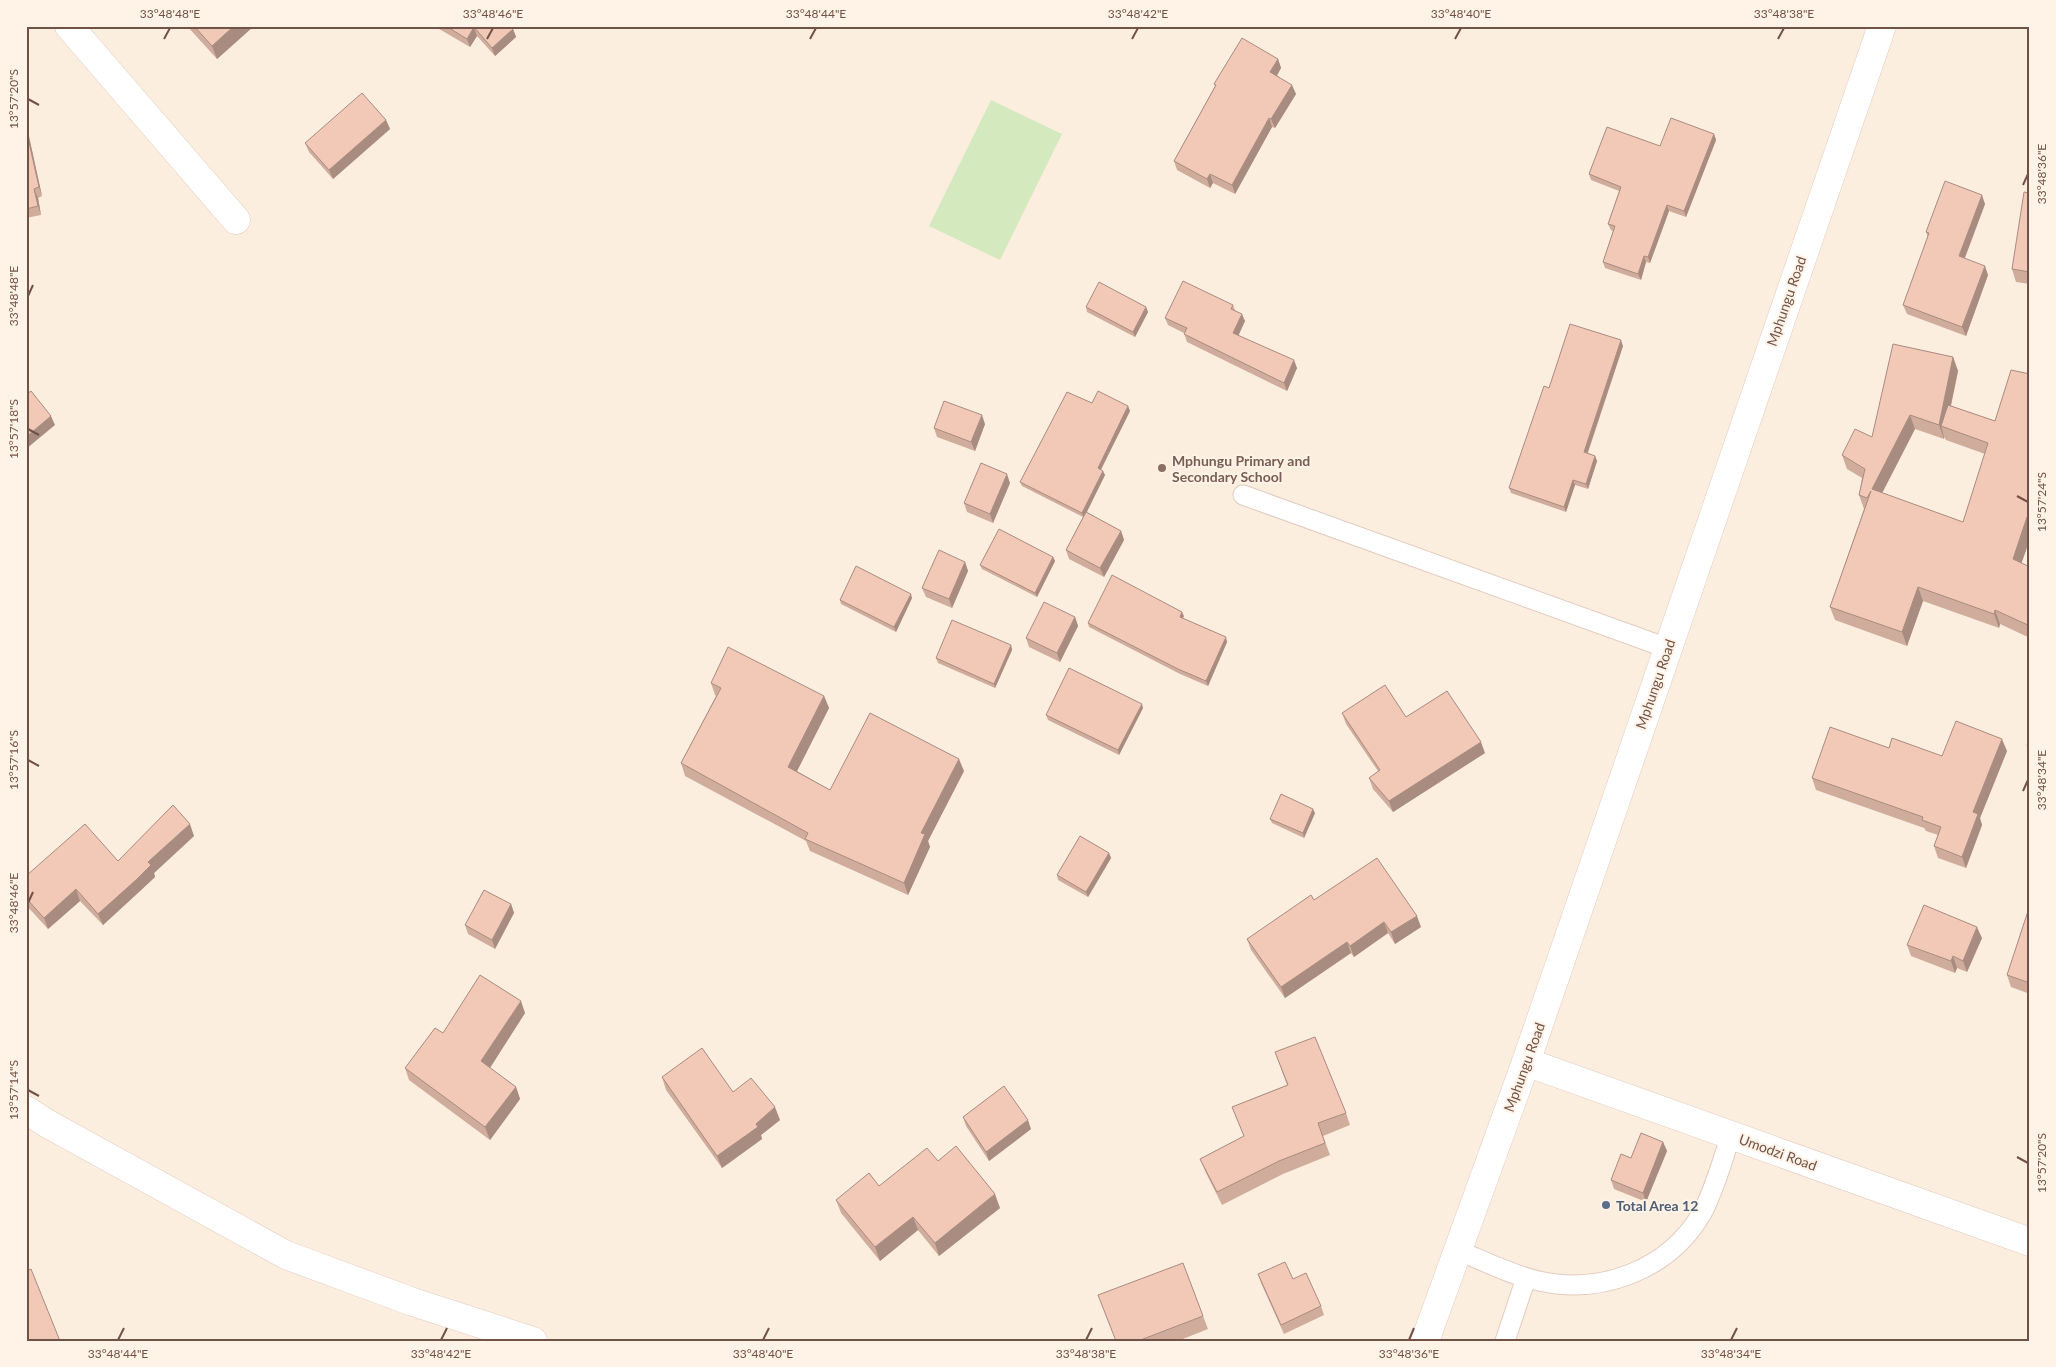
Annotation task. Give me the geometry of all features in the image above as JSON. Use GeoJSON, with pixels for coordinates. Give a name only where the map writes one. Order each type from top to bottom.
{"type":"FeatureCollection","features":[{"type":"Feature","properties":{"kind":"street"},"geometry":{"type":"LineString","coordinates":[[69,26],[236,220]]}},
{"type":"Feature","properties":{"kind":"street","name":"Mphungu Road"},"geometry":{"type":"LineString","coordinates":[[1426,1341],[1457,1250],[1526,1062],[1882,26]]}},
{"type":"Feature","properties":{"kind":"street","name":"Umodzi Road"},"geometry":{"type":"LineString","coordinates":[[1526,1062],[2030,1242]]}},
{"type":"Feature","properties":{"kind":"street"},"geometry":{"type":"LineString","coordinates":[[26,1110],[48,1124],[286,1255],[413,1302],[533,1341]]}},
{"type":"Feature","properties":{"kind":"lane"},"geometry":{"type":"LineString","coordinates":[[1243,495],[1667,648]]}},
{"type":"Feature","properties":{"kind":"lane"},"geometry":{"type":"LineString","coordinates":[[1457,1250],[1526,1278],[1565,1286],[1592,1285],[1618,1279],[1644,1269],[1666,1254],[1686,1236],[1701,1214],[1713,1189],[1731,1135]]}},
{"type":"Feature","properties":{"kind":"lane"},"geometry":{"type":"LineString","coordinates":[[1505,1341],[1526,1278]]}},
{"type":"Feature","properties":{"kind":"green space"},"geometry":{"type":"Polygon","coordinates":[[[991,100],[1062,134],[1000,260],[929,226],[991,100]]]}},
{"type":"Feature","properties":{"kind":"building"},"geometry":{"type":"Polygon","coordinates":[[[194,26],[234,26],[212,46],[194,26]]]}},
{"type":"Feature","properties":{"kind":"building"},"geometry":{"type":"Polygon","coordinates":[[[446,26],[510,26],[513,29],[492,48],[474,27],[467,39],[446,26]]]}},
{"type":"Feature","properties":{"kind":"building"},"geometry":{"type":"Polygon","coordinates":[[[1242,38],[1278,59],[1270,72],[1292,85],[1271,119],[1269,118],[1232,185],[1210,174],[1207,179],[1174,161],[1216,85],[1214,84],[1242,38]]]}},
{"type":"Feature","properties":{"kind":"building"},"geometry":{"type":"Polygon","coordinates":[[[362,93],[386,120],[329,170],[305,143],[362,93]]]}},
{"type":"Feature","properties":{"kind":"building"},"geometry":{"type":"Polygon","coordinates":[[[1671,118],[1714,134],[1684,211],[1667,205],[1648,257],[1644,256],[1638,274],[1603,262],[1615,226],[1608,224],[1621,187],[1589,174],[1607,127],[1660,146],[1671,118]]]}},
{"type":"Feature","properties":{"kind":"building"},"geometry":{"type":"Polygon","coordinates":[[[26,129],[39,187],[34,189],[38,206],[26,209],[26,129]]]}},
{"type":"Feature","properties":{"kind":"building"},"geometry":{"type":"Polygon","coordinates":[[[1945,181],[1982,195],[1959,256],[1985,266],[1962,327],[1903,305],[1929,233],[1926,232],[1945,181]]]}},
{"type":"Feature","properties":{"kind":"building"},"geometry":{"type":"Polygon","coordinates":[[[2024,192],[2030,193],[2030,272],[2012,269],[2024,192]]]}},
{"type":"Feature","properties":{"kind":"building"},"geometry":{"type":"Polygon","coordinates":[[[1183,281],[1233,305],[1231,309],[1242,314],[1233,333],[1294,360],[1284,383],[1184,334],[1187,328],[1165,318],[1183,281]]]}},
{"type":"Feature","properties":{"kind":"building"},"geometry":{"type":"Polygon","coordinates":[[[1099,282],[1146,307],[1133,332],[1086,307],[1099,282]]]}},
{"type":"Feature","properties":{"kind":"building"},"geometry":{"type":"Polygon","coordinates":[[[1570,324],[1621,340],[1584,452],[1595,456],[1586,484],[1573,480],[1564,507],[1509,488],[1544,386],[1549,388],[1570,324]]]}},
{"type":"Feature","properties":{"kind":"building"},"geometry":{"type":"Polygon","coordinates":[[[1893,344],[1953,357],[1939,425],[1910,415],[1872,489],[1963,522],[1988,443],[1941,426],[1948,405],[1995,421],[2011,370],[2030,374],[2030,518],[2027,517],[2013,559],[2030,567],[2030,626],[1995,610],[1994,614],[1918,587],[1902,632],[1830,607],[1871,491],[1867,498],[1859,495],[1865,469],[1842,455],[1855,429],[1872,437],[1893,344]]]}},
{"type":"Feature","properties":{"kind":"building"},"geometry":{"type":"Polygon","coordinates":[[[31,391],[51,416],[26,437],[26,395],[31,391]]]}},
{"type":"Feature","properties":{"kind":"building"},"geometry":{"type":"Polygon","coordinates":[[[1098,391],[1128,406],[1098,468],[1103,471],[1082,513],[1020,482],[1067,392],[1092,403],[1098,391]]]}},
{"type":"Feature","properties":{"kind":"building"},"geometry":{"type":"Polygon","coordinates":[[[944,401],[982,415],[971,442],[934,428],[944,401]]]}},
{"type":"Feature","properties":{"kind":"building"},"geometry":{"type":"Polygon","coordinates":[[[981,463],[1007,474],[990,514],[964,503],[981,463]]]}},
{"type":"Feature","properties":{"kind":"building"},"geometry":{"type":"Polygon","coordinates":[[[1086,512],[1121,531],[1100,568],[1066,550],[1086,512]]]}},
{"type":"Feature","properties":{"kind":"building"},"geometry":{"type":"Polygon","coordinates":[[[999,529],[1053,557],[1035,593],[980,565],[999,529]]]}},
{"type":"Feature","properties":{"kind":"building"},"geometry":{"type":"Polygon","coordinates":[[[939,550],[965,562],[949,599],[922,588],[939,550]]]}},
{"type":"Feature","properties":{"kind":"building"},"geometry":{"type":"Polygon","coordinates":[[[856,566],[911,594],[894,627],[840,600],[856,566]]]}},
{"type":"Feature","properties":{"kind":"building"},"geometry":{"type":"Polygon","coordinates":[[[1112,575],[1182,612],[1180,617],[1226,637],[1206,681],[1178,669],[1088,623],[1112,575]]]}},
{"type":"Feature","properties":{"kind":"building"},"geometry":{"type":"Polygon","coordinates":[[[1044,602],[1075,617],[1057,653],[1026,638],[1044,602]]]}},
{"type":"Feature","properties":{"kind":"building"},"geometry":{"type":"Polygon","coordinates":[[[952,620],[1011,645],[994,684],[936,658],[952,620]]]}},
{"type":"Feature","properties":{"kind":"building"},"geometry":{"type":"Polygon","coordinates":[[[728,647],[824,696],[788,767],[830,790],[870,713],[959,759],[921,833],[925,834],[904,883],[805,839],[808,833],[681,763],[721,688],[711,683],[728,647]]]}},
{"type":"Feature","properties":{"kind":"building"},"geometry":{"type":"Polygon","coordinates":[[[1069,668],[1142,704],[1118,750],[1046,715],[1069,668]]]}},
{"type":"Feature","properties":{"kind":"building"},"geometry":{"type":"Polygon","coordinates":[[[1385,685],[1406,717],[1447,691],[1481,742],[1389,801],[1369,778],[1380,770],[1342,713],[1385,685]]]}},
{"type":"Feature","properties":{"kind":"building"},"geometry":{"type":"Polygon","coordinates":[[[1956,721],[2002,739],[1973,812],[1978,814],[1962,857],[1934,846],[1941,827],[1922,820],[1923,817],[1812,778],[1830,727],[1889,748],[1892,738],[1942,756],[1956,721]]]}},
{"type":"Feature","properties":{"kind":"building"},"geometry":{"type":"Polygon","coordinates":[[[1281,794],[1313,809],[1303,833],[1270,819],[1281,794]]]}},
{"type":"Feature","properties":{"kind":"building"},"geometry":{"type":"Polygon","coordinates":[[[173,805],[190,824],[148,862],[151,865],[136,880],[98,914],[76,889],[44,918],[26,898],[26,876],[85,824],[118,861],[173,805]]]}},
{"type":"Feature","properties":{"kind":"building"},"geometry":{"type":"Polygon","coordinates":[[[1080,836],[1109,853],[1086,892],[1057,875],[1080,836]]]}},
{"type":"Feature","properties":{"kind":"building"},"geometry":{"type":"Polygon","coordinates":[[[1377,858],[1417,916],[1391,932],[1384,922],[1350,946],[1347,942],[1281,987],[1247,939],[1311,895],[1314,900],[1377,858]]]}},
{"type":"Feature","properties":{"kind":"building"},"geometry":{"type":"Polygon","coordinates":[[[484,890],[511,904],[492,940],[465,925],[484,890]]]}},
{"type":"Feature","properties":{"kind":"building"},"geometry":{"type":"Polygon","coordinates":[[[1924,905],[1977,927],[1963,961],[1953,956],[1951,961],[1907,945],[1924,905]]]}},
{"type":"Feature","properties":{"kind":"building"},"geometry":{"type":"Polygon","coordinates":[[[2030,905],[2030,983],[2007,975],[2030,905]]]}},
{"type":"Feature","properties":{"kind":"building"},"geometry":{"type":"Polygon","coordinates":[[[480,975],[521,1001],[481,1061],[516,1087],[485,1127],[405,1068],[435,1028],[443,1033],[480,975]]]}},
{"type":"Feature","properties":{"kind":"building"},"geometry":{"type":"Polygon","coordinates":[[[1315,1037],[1346,1113],[1318,1123],[1325,1143],[1279,1161],[1217,1192],[1200,1159],[1244,1136],[1232,1107],[1288,1085],[1275,1052],[1315,1037]]]}},
{"type":"Feature","properties":{"kind":"building"},"geometry":{"type":"Polygon","coordinates":[[[702,1048],[733,1092],[751,1078],[775,1107],[756,1124],[758,1127],[717,1156],[662,1077],[702,1048]]]}},
{"type":"Feature","properties":{"kind":"building"},"geometry":{"type":"Polygon","coordinates":[[[1004,1086],[1028,1120],[986,1152],[963,1117],[1004,1086]]]}},
{"type":"Feature","properties":{"kind":"building"},"geometry":{"type":"Polygon","coordinates":[[[1641,1133],[1663,1142],[1643,1193],[1611,1180],[1621,1154],[1631,1158],[1641,1133]]]}},
{"type":"Feature","properties":{"kind":"building"},"geometry":{"type":"Polygon","coordinates":[[[956,1146],[995,1194],[935,1243],[913,1217],[875,1247],[836,1200],[869,1173],[879,1186],[927,1148],[938,1161],[956,1146]]]}},
{"type":"Feature","properties":{"kind":"building"},"geometry":{"type":"Polygon","coordinates":[[[1285,1262],[1293,1279],[1306,1273],[1321,1306],[1281,1325],[1258,1274],[1285,1262]]]}},
{"type":"Feature","properties":{"kind":"building"},"geometry":{"type":"Polygon","coordinates":[[[1183,1263],[1203,1316],[1138,1341],[1116,1341],[1098,1295],[1183,1263]]]}},
{"type":"Feature","properties":{"kind":"building"},"geometry":{"type":"Polygon","coordinates":[[[31,1269],[60,1341],[26,1341],[26,1271],[31,1269]]]}},
{"type":"Feature","properties":{"kind":"place","name":"Mphungu Primary and Secondary School"},"geometry":{"type":"Point","coordinates":[1162,468]}},
{"type":"Feature","properties":{"kind":"place","name":"Total Area 12"},"geometry":{"type":"Point","coordinates":[1606,1205]}}]}
